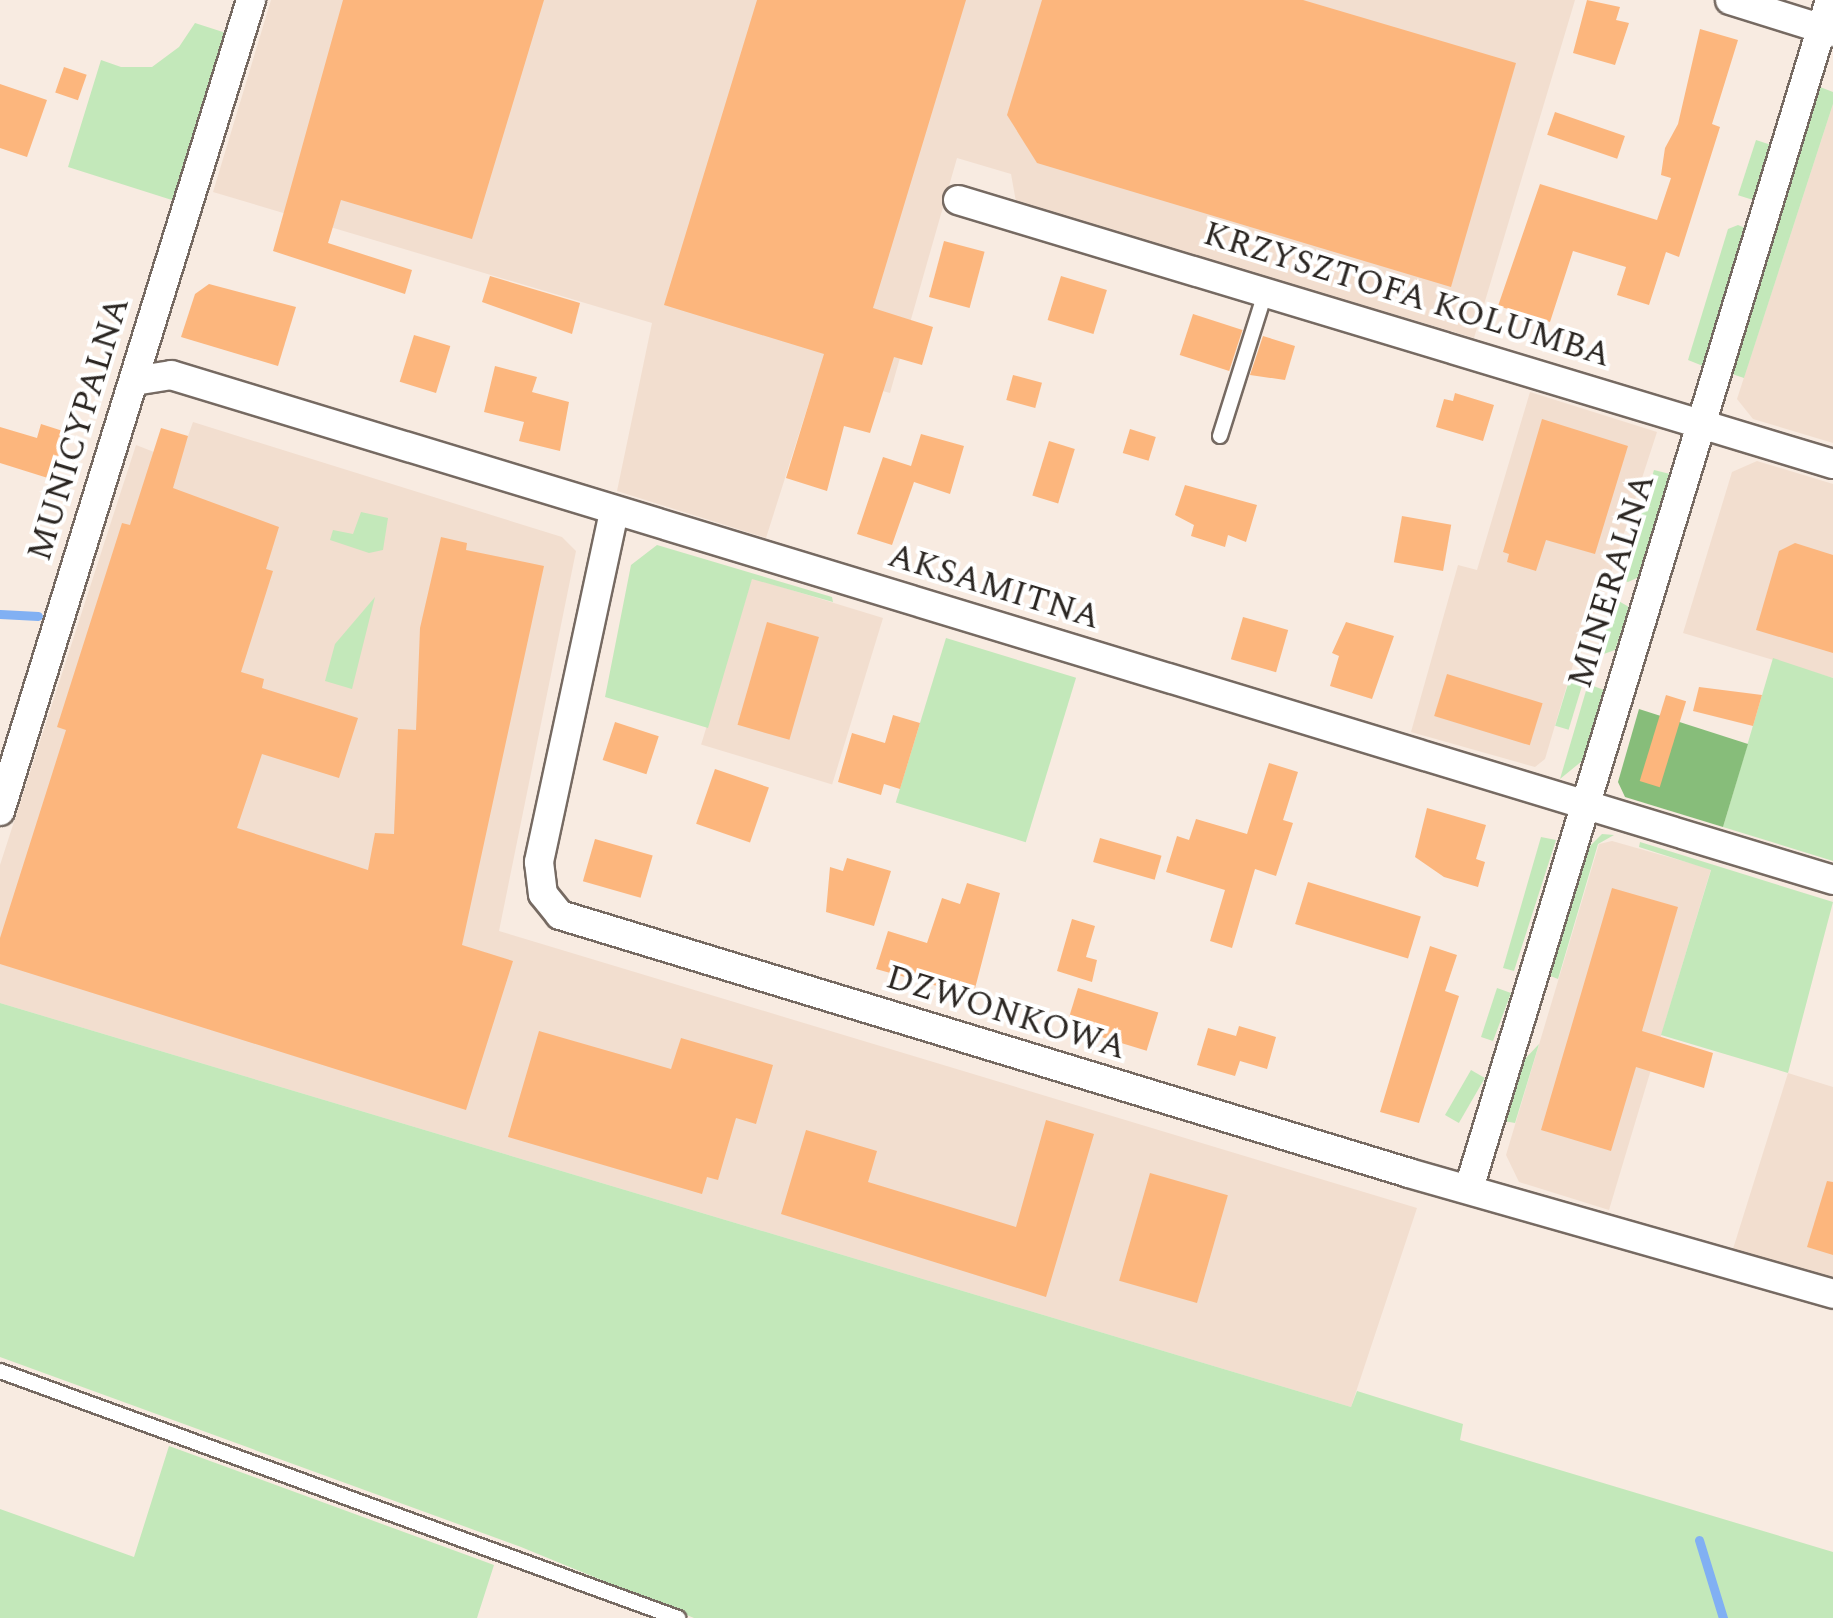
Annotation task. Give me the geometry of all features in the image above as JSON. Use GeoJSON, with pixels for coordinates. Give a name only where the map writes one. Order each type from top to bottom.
{"type":"FeatureCollection","features":[{"type":"Feature","properties":{"kind":"street","name":"MUNICYPALNA"},"geometry":{"type":"LineString","coordinates":[[0,811],[251,0]]}},
{"type":"Feature","properties":{"kind":"street"},"geometry":{"type":"LineString","coordinates":[[1730,0],[1827,30]]}},
{"type":"Feature","properties":{"kind":"street","name":"MINERALNA"},"geometry":{"type":"LineString","coordinates":[[1470,1185],[1700,424],[1827,30],[1830,0]]}},
{"type":"Feature","properties":{"kind":"street","name":"KRZYSZTOFA KOLUMBA"},"geometry":{"type":"LineString","coordinates":[[958,200],[1833,464]]}},
{"type":"Feature","properties":{"kind":"street","name":"AKSAMITNA"},"geometry":{"type":"LineString","coordinates":[[134,381],[170,375],[1833,880]]}},
{"type":"Feature","properties":{"kind":"street","name":"DZWONKOWA"},"geometry":{"type":"LineString","coordinates":[[614,512],[540,862],[543,894],[560,915],[1410,1173],[1470,1185],[1833,1294]]}},
{"type":"Feature","properties":{"kind":"lane"},"geometry":{"type":"LineString","coordinates":[[1220,436],[1266,293]]}},
{"type":"Feature","properties":{"kind":"lane"},"geometry":{"type":"LineString","coordinates":[[0,1371],[678,1618]]}},
{"type":"Feature","properties":{"kind":"shaded area"},"geometry":{"type":"Polygon","coordinates":[[[271,0],[1575,0],[1474,338],[1016,202],[1011,174],[957,158],[890,393],[818,374],[766,538],[617,491],[652,323],[213,192],[271,0]]]}},
{"type":"Feature","properties":{"kind":"shaded area"},"geometry":{"type":"Polygon","coordinates":[[[1833,104],[1833,443],[1753,419],[1737,399],[1833,104]]]}},
{"type":"Feature","properties":{"kind":"shaded area"},"geometry":{"type":"Polygon","coordinates":[[[1530,392],[1657,432],[1601,604],[1583,631],[1545,759],[1535,767],[1411,732],[1458,565],[1477,570],[1530,392]]]}},
{"type":"Feature","properties":{"kind":"shaded area"},"geometry":{"type":"Polygon","coordinates":[[[193,422],[562,537],[576,551],[499,931],[1417,1208],[1351,1407],[0,1003],[0,865],[136,445],[154,452],[188,436],[193,422]]]}},
{"type":"Feature","properties":{"kind":"shaded area"},"geometry":{"type":"Polygon","coordinates":[[[1757,461],[1833,484],[1833,678],[1683,633],[1732,472],[1757,461]]]}},
{"type":"Feature","properties":{"kind":"shaded area"},"geometry":{"type":"Polygon","coordinates":[[[752,578],[883,618],[832,784],[701,744],[752,578]]]}},
{"type":"Feature","properties":{"kind":"shaded area"},"geometry":{"type":"Polygon","coordinates":[[[1612,841],[1711,869],[1609,1210],[1519,1182],[1506,1155],[1599,844],[1612,841]]]}},
{"type":"Feature","properties":{"kind":"shaded area"},"geometry":{"type":"Polygon","coordinates":[[[1788,1073],[1833,1087],[1833,1278],[1733,1249],[1788,1073]]]}},
{"type":"Feature","properties":{"kind":"green space"},"geometry":{"type":"Polygon","coordinates":[[[195,23],[226,33],[175,201],[68,167],[101,60],[121,67],[152,67],[179,47],[195,23]]]}},
{"type":"Feature","properties":{"kind":"green space"},"geometry":{"type":"Polygon","coordinates":[[[1820,87],[1833,92],[1833,104],[1744,378],[1729,373],[1820,87]]]}},
{"type":"Feature","properties":{"kind":"green space"},"geometry":{"type":"Polygon","coordinates":[[[1756,140],[1771,145],[1753,200],[1738,195],[1756,140]]]}},
{"type":"Feature","properties":{"kind":"green space"},"geometry":{"type":"Polygon","coordinates":[[[1738,225],[1745,228],[1703,366],[1688,360],[1728,229],[1738,225]]]}},
{"type":"Feature","properties":{"kind":"green space"},"geometry":{"type":"Polygon","coordinates":[[[1654,470],[1670,474],[1639,577],[1628,582],[1621,580],[1654,470]]]}},
{"type":"Feature","properties":{"kind":"green space"},"geometry":{"type":"Polygon","coordinates":[[[361,512],[388,518],[383,550],[369,553],[330,540],[333,530],[353,534],[361,512]]]}},
{"type":"Feature","properties":{"kind":"green space"},"geometry":{"type":"Polygon","coordinates":[[[657,545],[832,597],[833,602],[752,579],[708,728],[605,697],[631,565],[657,545]]]}},
{"type":"Feature","properties":{"kind":"green space"},"geometry":{"type":"Polygon","coordinates":[[[375,597],[352,689],[325,681],[335,644],[375,597]]]}},
{"type":"Feature","properties":{"kind":"green space"},"geometry":{"type":"Polygon","coordinates":[[[1615,599],[1629,607],[1615,650],[1598,656],[1615,599]]]}},
{"type":"Feature","properties":{"kind":"green space"},"geometry":{"type":"Polygon","coordinates":[[[946,638],[1076,678],[1026,842],[896,802],[946,638]]]}},
{"type":"Feature","properties":{"kind":"green space"},"geometry":{"type":"Polygon","coordinates":[[[1773,658],[1833,678],[1833,861],[1723,827],[1773,658]]]}},
{"type":"Feature","properties":{"kind":"green space"},"geometry":{"type":"Polygon","coordinates":[[[1571,674],[1584,678],[1569,730],[1555,726],[1571,674]]]}},
{"type":"Feature","properties":{"kind":"green space"},"geometry":{"type":"Polygon","coordinates":[[[1588,684],[1604,690],[1582,761],[1560,779],[1588,684]]]}},
{"type":"Feature","properties":{"kind":"green space"},"geometry":{"type":"Polygon","coordinates":[[[1639,709],[1748,744],[1723,827],[1625,797],[1618,782],[1639,709]]]}},
{"type":"Feature","properties":{"kind":"green space"},"geometry":{"type":"Polygon","coordinates":[[[1602,834],[1614,835],[1598,844],[1558,979],[1548,975],[1586,850],[1602,834]]]}},
{"type":"Feature","properties":{"kind":"green space"},"geometry":{"type":"Polygon","coordinates":[[[1541,837],[1556,840],[1514,971],[1503,968],[1541,837]]]}},
{"type":"Feature","properties":{"kind":"green space"},"geometry":{"type":"Polygon","coordinates":[[[1640,842],[1833,902],[1788,1073],[1661,1035],[1711,870],[1639,847],[1640,842]]]}},
{"type":"Feature","properties":{"kind":"green space"},"geometry":{"type":"Polygon","coordinates":[[[1497,988],[1511,993],[1493,1041],[1481,1037],[1497,988]]]}},
{"type":"Feature","properties":{"kind":"green space"},"geometry":{"type":"Polygon","coordinates":[[[0,1003],[1351,1407],[1357,1391],[1463,1424],[1460,1440],[1833,1552],[1833,1618],[694,1618],[521,1547],[0,1357],[0,1003]]]}},
{"type":"Feature","properties":{"kind":"green space"},"geometry":{"type":"Polygon","coordinates":[[[1539,1044],[1515,1123],[1504,1121],[1522,1062],[1539,1044]]]}},
{"type":"Feature","properties":{"kind":"green space"},"geometry":{"type":"Polygon","coordinates":[[[1471,1070],[1485,1078],[1459,1123],[1445,1115],[1471,1070]]]}},
{"type":"Feature","properties":{"kind":"green space"},"geometry":{"type":"Polygon","coordinates":[[[169,1446],[494,1565],[477,1618],[0,1618],[0,1509],[134,1557],[169,1446]]]}},
{"type":"Feature","properties":{"kind":"building"},"geometry":{"type":"Polygon","coordinates":[[[343,0],[544,0],[472,239],[341,200],[328,243],[412,270],[405,294],[273,251],[343,0]]]}},
{"type":"Feature","properties":{"kind":"building"},"geometry":{"type":"Polygon","coordinates":[[[757,0],[966,0],[873,308],[933,327],[922,365],[894,357],[870,433],[844,426],[827,491],[786,478],[824,354],[664,305],[757,0]]]}},
{"type":"Feature","properties":{"kind":"building"},"geometry":{"type":"Polygon","coordinates":[[[1042,0],[1303,0],[1516,63],[1451,287],[1037,163],[1007,115],[1042,0]]]}},
{"type":"Feature","properties":{"kind":"building"},"geometry":{"type":"Polygon","coordinates":[[[1587,0],[1620,7],[1616,20],[1629,23],[1615,65],[1573,53],[1587,0]]]}},
{"type":"Feature","properties":{"kind":"building"},"geometry":{"type":"Polygon","coordinates":[[[1700,29],[1738,40],[1712,124],[1720,127],[1679,257],[1666,252],[1649,305],[1617,295],[1626,267],[1573,251],[1550,322],[1498,306],[1540,184],[1657,220],[1671,178],[1661,175],[1665,148],[1678,124],[1700,29]]]}},
{"type":"Feature","properties":{"kind":"building"},"geometry":{"type":"Polygon","coordinates":[[[64,67],[87,75],[78,100],[55,93],[64,67]]]}},
{"type":"Feature","properties":{"kind":"building"},"geometry":{"type":"Polygon","coordinates":[[[0,84],[47,100],[27,157],[0,148],[0,84]]]}},
{"type":"Feature","properties":{"kind":"building"},"geometry":{"type":"Polygon","coordinates":[[[1555,112],[1625,136],[1617,159],[1547,135],[1555,112]]]}},
{"type":"Feature","properties":{"kind":"building"},"geometry":{"type":"Polygon","coordinates":[[[944,241],[985,252],[970,308],[929,297],[944,241]]]}},
{"type":"Feature","properties":{"kind":"building"},"geometry":{"type":"Polygon","coordinates":[[[490,276],[580,303],[572,334],[482,302],[490,276]]]}},
{"type":"Feature","properties":{"kind":"building"},"geometry":{"type":"Polygon","coordinates":[[[1061,276],[1107,290],[1093,334],[1048,320],[1061,276]]]}},
{"type":"Feature","properties":{"kind":"building"},"geometry":{"type":"Polygon","coordinates":[[[209,284],[296,307],[278,366],[181,337],[195,294],[209,284]]]}},
{"type":"Feature","properties":{"kind":"building"},"geometry":{"type":"Polygon","coordinates":[[[1193,314],[1242,330],[1229,371],[1180,355],[1193,314]]]}},
{"type":"Feature","properties":{"kind":"building"},"geometry":{"type":"Polygon","coordinates":[[[414,335],[450,346],[436,393],[400,382],[414,335]]]}},
{"type":"Feature","properties":{"kind":"building"},"geometry":{"type":"Polygon","coordinates":[[[1263,336],[1295,346],[1285,380],[1250,375],[1263,336]]]}},
{"type":"Feature","properties":{"kind":"building"},"geometry":{"type":"Polygon","coordinates":[[[495,366],[537,377],[532,392],[569,402],[560,451],[519,441],[524,422],[484,412],[495,366]]]}},
{"type":"Feature","properties":{"kind":"building"},"geometry":{"type":"Polygon","coordinates":[[[1013,375],[1042,383],[1035,408],[1006,400],[1013,375]]]}},
{"type":"Feature","properties":{"kind":"building"},"geometry":{"type":"Polygon","coordinates":[[[1455,393],[1494,405],[1483,441],[1436,427],[1444,399],[1453,401],[1455,393]]]}},
{"type":"Feature","properties":{"kind":"building"},"geometry":{"type":"Polygon","coordinates":[[[1542,419],[1628,446],[1595,554],[1546,540],[1536,571],[1507,562],[1509,554],[1503,552],[1542,419]]]}},
{"type":"Feature","properties":{"kind":"building"},"geometry":{"type":"Polygon","coordinates":[[[41,424],[66,432],[51,479],[0,463],[0,427],[37,438],[41,424]]]}},
{"type":"Feature","properties":{"kind":"building"},"geometry":{"type":"Polygon","coordinates":[[[161,428],[188,436],[173,488],[279,527],[266,569],[273,571],[241,672],[264,679],[262,688],[358,718],[339,778],[262,754],[237,828],[368,870],[375,833],[394,834],[398,729],[416,730],[420,628],[441,537],[467,543],[466,550],[544,566],[462,945],[513,961],[466,1110],[0,964],[0,938],[66,730],[57,727],[122,523],[130,525],[161,428]]]}},
{"type":"Feature","properties":{"kind":"building"},"geometry":{"type":"Polygon","coordinates":[[[1130,429],[1156,437],[1149,461],[1123,453],[1130,429]]]}},
{"type":"Feature","properties":{"kind":"building"},"geometry":{"type":"Polygon","coordinates":[[[921,434],[964,446],[950,494],[914,482],[892,545],[857,534],[883,457],[911,466],[921,434]]]}},
{"type":"Feature","properties":{"kind":"building"},"geometry":{"type":"Polygon","coordinates":[[[1049,441],[1075,449],[1058,503],[1032,496],[1049,441]]]}},
{"type":"Feature","properties":{"kind":"building"},"geometry":{"type":"Polygon","coordinates":[[[1185,485],[1257,505],[1246,542],[1228,535],[1225,547],[1191,536],[1194,525],[1175,515],[1185,485]]]}},
{"type":"Feature","properties":{"kind":"building"},"geometry":{"type":"Polygon","coordinates":[[[1402,516],[1451,525],[1443,571],[1394,562],[1402,516]]]}},
{"type":"Feature","properties":{"kind":"building"},"geometry":{"type":"Polygon","coordinates":[[[1795,543],[1833,555],[1833,653],[1756,630],[1779,551],[1795,543]]]}},
{"type":"Feature","properties":{"kind":"building"},"geometry":{"type":"Polygon","coordinates":[[[1243,617],[1288,630],[1276,672],[1231,659],[1243,617]]]}},
{"type":"Feature","properties":{"kind":"building"},"geometry":{"type":"Polygon","coordinates":[[[767,622],[819,637],[789,740],[738,725],[767,622]]]}},
{"type":"Feature","properties":{"kind":"building"},"geometry":{"type":"Polygon","coordinates":[[[1346,622],[1394,636],[1372,699],[1330,686],[1339,656],[1332,653],[1346,622]]]}},
{"type":"Feature","properties":{"kind":"building"},"geometry":{"type":"Polygon","coordinates":[[[1447,674],[1543,703],[1530,745],[1434,716],[1447,674]]]}},
{"type":"Feature","properties":{"kind":"building"},"geometry":{"type":"Polygon","coordinates":[[[1699,687],[1762,695],[1753,726],[1693,711],[1699,687]]]}},
{"type":"Feature","properties":{"kind":"building"},"geometry":{"type":"Polygon","coordinates":[[[1666,695],[1686,701],[1660,787],[1640,781],[1666,695]]]}},
{"type":"Feature","properties":{"kind":"building"},"geometry":{"type":"Polygon","coordinates":[[[893,715],[920,723],[900,789],[884,784],[881,795],[838,782],[852,733],[885,743],[893,715]]]}},
{"type":"Feature","properties":{"kind":"building"},"geometry":{"type":"Polygon","coordinates":[[[615,722],[659,736],[646,774],[603,760],[615,722]]]}},
{"type":"Feature","properties":{"kind":"building"},"geometry":{"type":"Polygon","coordinates":[[[1269,763],[1298,772],[1283,820],[1293,823],[1276,876],[1255,869],[1232,948],[1210,941],[1225,890],[1166,872],[1177,836],[1189,840],[1196,819],[1247,834],[1269,763]]]}},
{"type":"Feature","properties":{"kind":"building"},"geometry":{"type":"Polygon","coordinates":[[[715,769],[769,788],[750,842],[696,824],[715,769]]]}},
{"type":"Feature","properties":{"kind":"building"},"geometry":{"type":"Polygon","coordinates":[[[1427,808],[1486,825],[1476,859],[1485,862],[1478,887],[1444,877],[1415,857],[1427,808]]]}},
{"type":"Feature","properties":{"kind":"building"},"geometry":{"type":"Polygon","coordinates":[[[1100,838],[1162,856],[1155,880],[1093,862],[1100,838]]]}},
{"type":"Feature","properties":{"kind":"building"},"geometry":{"type":"Polygon","coordinates":[[[595,839],[653,856],[641,898],[583,881],[595,839]]]}},
{"type":"Feature","properties":{"kind":"building"},"geometry":{"type":"Polygon","coordinates":[[[847,858],[891,871],[874,926],[826,912],[830,867],[843,871],[847,858]]]}},
{"type":"Feature","properties":{"kind":"building"},"geometry":{"type":"Polygon","coordinates":[[[1308,882],[1421,916],[1408,959],[1295,924],[1308,882]]]}},
{"type":"Feature","properties":{"kind":"building"},"geometry":{"type":"Polygon","coordinates":[[[967,883],[1000,893],[973,996],[876,969],[888,931],[927,943],[942,898],[960,904],[967,883]]]}},
{"type":"Feature","properties":{"kind":"building"},"geometry":{"type":"Polygon","coordinates":[[[1612,888],[1678,907],[1642,1031],[1713,1053],[1704,1088],[1636,1067],[1611,1151],[1541,1130],[1612,888]]]}},
{"type":"Feature","properties":{"kind":"building"},"geometry":{"type":"Polygon","coordinates":[[[1072,919],[1095,926],[1086,957],[1097,960],[1092,982],[1057,971],[1072,919]]]}},
{"type":"Feature","properties":{"kind":"building"},"geometry":{"type":"Polygon","coordinates":[[[1430,946],[1457,955],[1445,991],[1459,996],[1419,1123],[1380,1112],[1430,946]]]}},
{"type":"Feature","properties":{"kind":"building"},"geometry":{"type":"Polygon","coordinates":[[[1078,988],[1158,1013],[1147,1051],[1066,1026],[1078,988]]]}},
{"type":"Feature","properties":{"kind":"building"},"geometry":{"type":"Polygon","coordinates":[[[1239,1026],[1276,1037],[1267,1069],[1240,1061],[1235,1076],[1197,1065],[1208,1028],[1236,1036],[1239,1026]]]}},
{"type":"Feature","properties":{"kind":"building"},"geometry":{"type":"Polygon","coordinates":[[[539,1031],[671,1069],[681,1038],[773,1065],[756,1124],[736,1118],[718,1180],[707,1177],[702,1194],[508,1137],[539,1031]]]}},
{"type":"Feature","properties":{"kind":"building"},"geometry":{"type":"Polygon","coordinates":[[[1046,1120],[1094,1134],[1046,1297],[781,1214],[806,1130],[877,1151],[868,1182],[1016,1227],[1046,1120]]]}},
{"type":"Feature","properties":{"kind":"building"},"geometry":{"type":"Polygon","coordinates":[[[1150,1173],[1228,1195],[1197,1303],[1119,1281],[1150,1173]]]}},
{"type":"Feature","properties":{"kind":"building"},"geometry":{"type":"Polygon","coordinates":[[[1827,1181],[1833,1182],[1833,1255],[1807,1247],[1827,1181]]]}},
{"type":"Feature","properties":{"kind":"waterway"},"geometry":{"type":"LineString","coordinates":[[0,614],[38,616]]}},
{"type":"Feature","properties":{"kind":"waterway"},"geometry":{"type":"LineString","coordinates":[[1699,1540],[1723,1618]]}}]}
